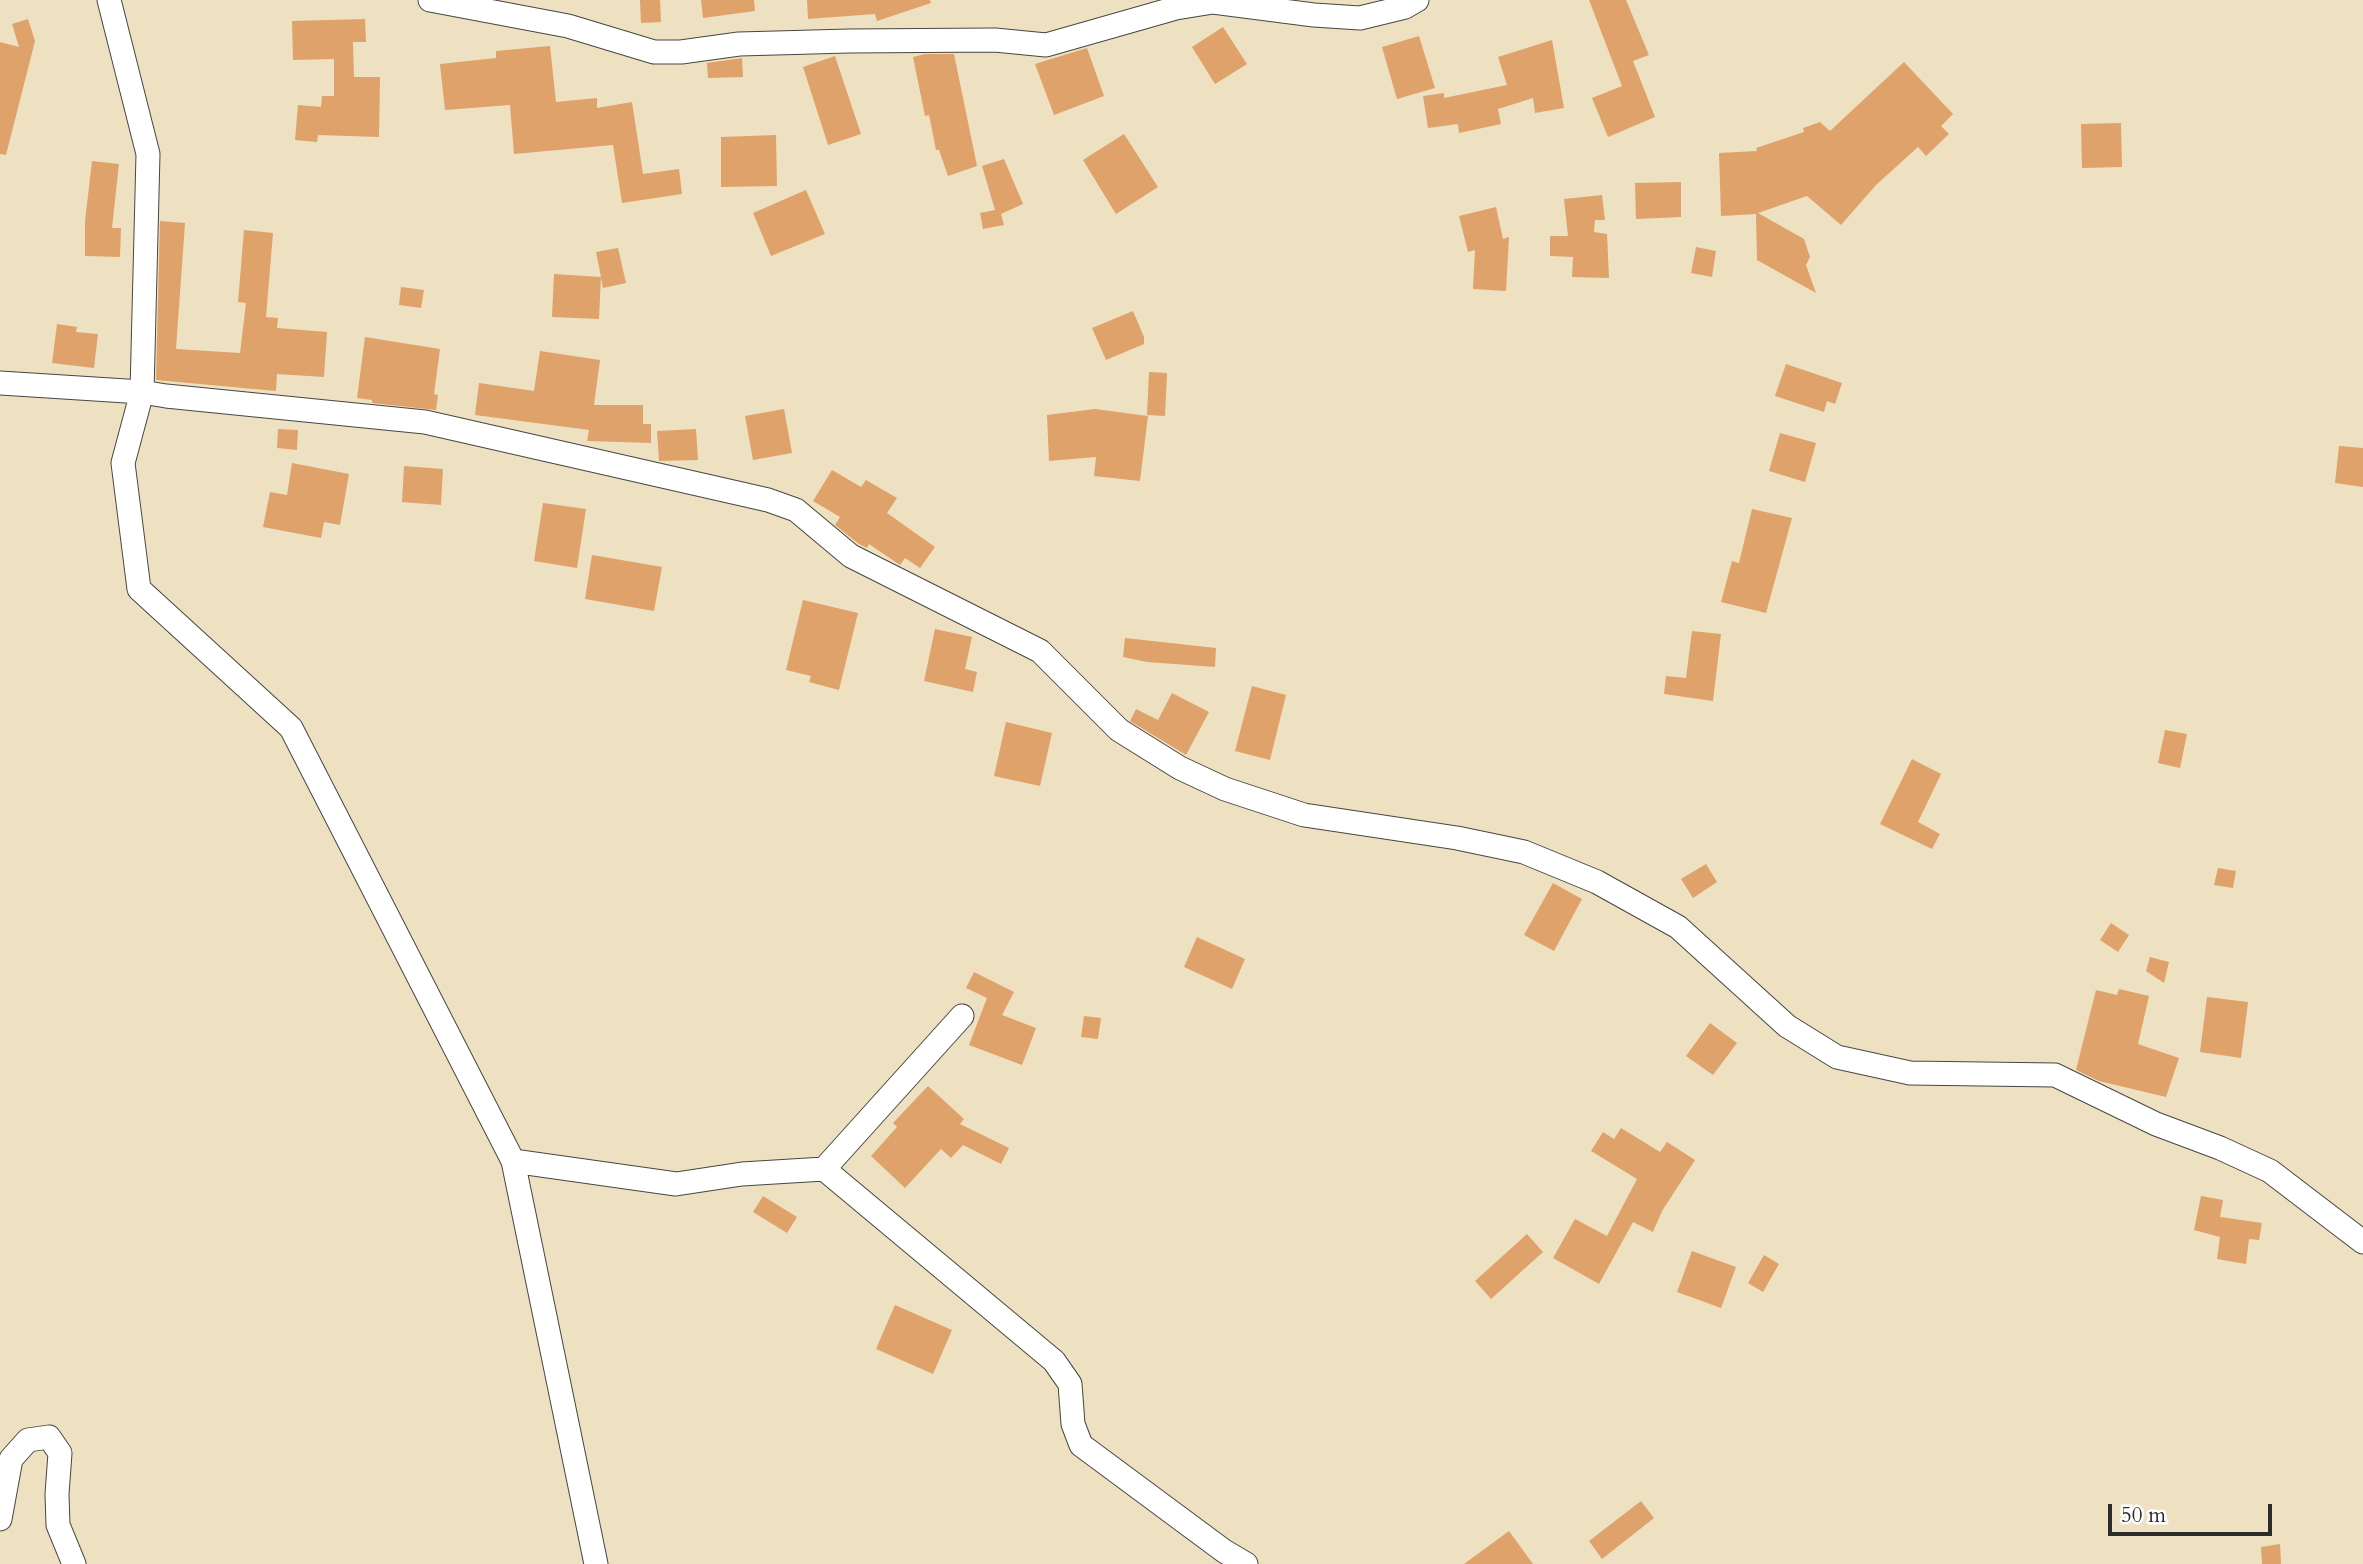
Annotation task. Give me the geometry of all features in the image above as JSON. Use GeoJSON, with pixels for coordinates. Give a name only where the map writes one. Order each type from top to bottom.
{"type":"FeatureCollection","features":[{"type":"Feature","properties":{"kind":"street"},"geometry":{"type":"LineString","coordinates":[[109,0],[148,153],[142,392],[122,463],[139,589],[291,728],[513,1161],[596,1564]]}},
{"type":"Feature","properties":{"kind":"street"},"geometry":{"type":"LineString","coordinates":[[430,0],[568,26],[654,52],[681,52],[739,44],[849,41],[995,40],[1046,45],[1176,8],[1213,2],[1360,18],[1405,7],[1417,0]]}},
{"type":"Feature","properties":{"kind":"street"},"geometry":{"type":"LineString","coordinates":[[0,383],[142,392],[425,422],[768,500],[796,510],[851,556],[1040,651],[1119,730],[1180,768],[1225,789],[1304,814],[1457,838],[1524,852],[1597,882],[1678,927],[1787,1026],[1837,1057],[1910,1073],[2055,1075],[2156,1124],[2270,1171],[2363,1242]]}},
{"type":"Feature","properties":{"kind":"street"},"geometry":{"type":"LineString","coordinates":[[824,1170],[962,1016]]}},
{"type":"Feature","properties":{"kind":"street"},"geometry":{"type":"LineString","coordinates":[[513,1161],[676,1184],[742,1174],[824,1170],[1055,1362],[1070,1384],[1073,1424],[1081,1445],[1213,1544],[1246,1564]]}},
{"type":"Feature","properties":{"kind":"street"},"geometry":{"type":"LineString","coordinates":[[0,1519],[11,1459],[28,1440],[48,1437],[60,1453],[58,1525],[74,1564]]}},
{"type":"Feature","properties":{"kind":"building"},"geometry":{"type":"Polygon","coordinates":[[[640,0],[660,0],[661,22],[641,23],[640,0]]]}},
{"type":"Feature","properties":{"kind":"building"},"geometry":{"type":"Polygon","coordinates":[[[701,0],[754,0],[755,11],[703,18],[701,0]]]}},
{"type":"Feature","properties":{"kind":"building"},"geometry":{"type":"Polygon","coordinates":[[[807,0],[930,0],[931,3],[877,21],[875,14],[808,19],[807,0]]]}},
{"type":"Feature","properties":{"kind":"building"},"geometry":{"type":"Polygon","coordinates":[[[1589,0],[1626,0],[1649,55],[1633,61],[1655,117],[1608,137],[1592,98],[1622,86],[1589,0]]]}},
{"type":"Feature","properties":{"kind":"building"},"geometry":{"type":"Polygon","coordinates":[[[28,19],[35,41],[6,155],[0,154],[0,42],[19,47],[12,24],[28,19]]]}},
{"type":"Feature","properties":{"kind":"building"},"geometry":{"type":"Polygon","coordinates":[[[365,19],[366,42],[353,42],[354,77],[380,77],[379,137],[318,135],[317,142],[295,140],[298,105],[321,107],[322,96],[334,96],[334,59],[293,60],[292,21],[365,19]]]}},
{"type":"Feature","properties":{"kind":"building"},"geometry":{"type":"Polygon","coordinates":[[[1223,27],[1247,64],[1215,84],[1192,47],[1223,27]]]}},
{"type":"Feature","properties":{"kind":"building"},"geometry":{"type":"Polygon","coordinates":[[[1419,36],[1435,88],[1397,99],[1382,47],[1419,36]]]}},
{"type":"Feature","properties":{"kind":"building"},"geometry":{"type":"Polygon","coordinates":[[[1552,40],[1564,108],[1535,113],[1533,98],[1498,109],[1501,124],[1459,133],[1458,124],[1428,128],[1423,96],[1444,93],[1444,98],[1507,85],[1498,57],[1552,40]]]}},
{"type":"Feature","properties":{"kind":"building"},"geometry":{"type":"Polygon","coordinates":[[[550,46],[556,102],[597,98],[597,108],[632,102],[643,174],[679,169],[682,194],[622,203],[613,145],[514,154],[510,105],[445,110],[440,64],[496,58],[496,51],[550,46]]]}},
{"type":"Feature","properties":{"kind":"building"},"geometry":{"type":"Polygon","coordinates":[[[1087,48],[1104,96],[1054,115],[1035,64],[1087,48]]]}},
{"type":"Feature","properties":{"kind":"building"},"geometry":{"type":"Polygon","coordinates":[[[925,54],[954,54],[977,166],[948,176],[939,150],[936,150],[929,115],[925,116],[913,57],[925,54]]]}},
{"type":"Feature","properties":{"kind":"building"},"geometry":{"type":"Polygon","coordinates":[[[835,56],[861,134],[828,145],[803,67],[835,56]]]}},
{"type":"Feature","properties":{"kind":"building"},"geometry":{"type":"Polygon","coordinates":[[[742,58],[743,77],[708,78],[707,63],[742,58]]]}},
{"type":"Feature","properties":{"kind":"building"},"geometry":{"type":"Polygon","coordinates":[[[1904,62],[1953,114],[1941,126],[1949,134],[1926,156],[1918,147],[1876,185],[1841,225],[1807,196],[1758,213],[1804,239],[1810,257],[1806,265],[1816,293],[1757,260],[1756,214],[1721,216],[1719,153],[1757,151],[1756,148],[1804,132],[1803,128],[1820,122],[1830,131],[1904,62]]]}},
{"type":"Feature","properties":{"kind":"building"},"geometry":{"type":"Polygon","coordinates":[[[2121,123],[2122,167],[2082,168],[2081,124],[2121,123]]]}},
{"type":"Feature","properties":{"kind":"building"},"geometry":{"type":"Polygon","coordinates":[[[1124,134],[1158,187],[1116,214],[1083,160],[1124,134]]]}},
{"type":"Feature","properties":{"kind":"building"},"geometry":{"type":"Polygon","coordinates":[[[776,135],[777,186],[721,187],[721,137],[776,135]]]}},
{"type":"Feature","properties":{"kind":"building"},"geometry":{"type":"Polygon","coordinates":[[[1004,159],[1023,204],[1001,214],[1004,225],[983,229],[980,213],[995,210],[982,166],[1004,159]]]}},
{"type":"Feature","properties":{"kind":"building"},"geometry":{"type":"Polygon","coordinates":[[[92,161],[119,164],[112,228],[121,228],[120,257],[85,256],[85,221],[92,161]]]}},
{"type":"Feature","properties":{"kind":"building"},"geometry":{"type":"Polygon","coordinates":[[[1681,182],[1681,217],[1636,219],[1635,183],[1681,182]]]}},
{"type":"Feature","properties":{"kind":"building"},"geometry":{"type":"Polygon","coordinates":[[[806,190],[825,234],[771,256],[753,213],[806,190]]]}},
{"type":"Feature","properties":{"kind":"building"},"geometry":{"type":"Polygon","coordinates":[[[1602,195],[1605,220],[1595,220],[1594,232],[1607,234],[1609,278],[1572,277],[1573,257],[1550,256],[1550,236],[1568,236],[1564,199],[1602,195]]]}},
{"type":"Feature","properties":{"kind":"building"},"geometry":{"type":"Polygon","coordinates":[[[1496,207],[1503,239],[1509,237],[1506,291],[1473,289],[1475,250],[1468,252],[1459,216],[1496,207]]]}},
{"type":"Feature","properties":{"kind":"building"},"geometry":{"type":"Polygon","coordinates":[[[160,221],[185,223],[176,349],[240,353],[246,303],[238,302],[244,230],[273,233],[266,317],[278,318],[277,328],[327,332],[324,377],[277,374],[276,391],[156,380],[160,221]]]}},
{"type":"Feature","properties":{"kind":"building"},"geometry":{"type":"Polygon","coordinates":[[[1696,247],[1716,251],[1712,277],[1691,273],[1696,247]]]}},
{"type":"Feature","properties":{"kind":"building"},"geometry":{"type":"Polygon","coordinates":[[[618,248],[626,283],[603,288],[596,252],[618,248]]]}},
{"type":"Feature","properties":{"kind":"building"},"geometry":{"type":"Polygon","coordinates":[[[554,274],[601,277],[599,319],[552,317],[554,274]]]}},
{"type":"Feature","properties":{"kind":"building"},"geometry":{"type":"Polygon","coordinates":[[[401,287],[424,290],[421,308],[399,305],[401,287]]]}},
{"type":"Feature","properties":{"kind":"building"},"geometry":{"type":"Polygon","coordinates":[[[1133,311],[1144,337],[1144,344],[1106,360],[1092,328],[1133,311]]]}},
{"type":"Feature","properties":{"kind":"building"},"geometry":{"type":"Polygon","coordinates":[[[57,324],[77,327],[76,332],[98,334],[94,368],[52,363],[57,324]]]}},
{"type":"Feature","properties":{"kind":"building"},"geometry":{"type":"Polygon","coordinates":[[[365,337],[440,349],[434,394],[438,395],[436,410],[372,403],[372,400],[357,398],[365,337]]]}},
{"type":"Feature","properties":{"kind":"building"},"geometry":{"type":"Polygon","coordinates":[[[540,351],[600,360],[594,405],[643,405],[643,424],[651,424],[651,443],[587,441],[589,430],[475,415],[479,383],[534,391],[540,351]]]}},
{"type":"Feature","properties":{"kind":"building"},"geometry":{"type":"Polygon","coordinates":[[[1786,364],[1842,383],[1835,404],[1827,401],[1824,412],[1775,396],[1786,364]]]}},
{"type":"Feature","properties":{"kind":"building"},"geometry":{"type":"Polygon","coordinates":[[[1149,372],[1167,373],[1165,416],[1147,415],[1149,372]]]}},
{"type":"Feature","properties":{"kind":"building"},"geometry":{"type":"Polygon","coordinates":[[[784,409],[792,453],[753,460],[745,416],[784,409]]]}},
{"type":"Feature","properties":{"kind":"building"},"geometry":{"type":"Polygon","coordinates":[[[1095,409],[1148,416],[1140,481],[1094,476],[1096,457],[1049,461],[1047,415],[1095,409]]]}},
{"type":"Feature","properties":{"kind":"building"},"geometry":{"type":"Polygon","coordinates":[[[278,429],[298,430],[297,450],[277,448],[278,429]]]}},
{"type":"Feature","properties":{"kind":"building"},"geometry":{"type":"Polygon","coordinates":[[[696,429],[698,460],[659,461],[657,431],[696,429]]]}},
{"type":"Feature","properties":{"kind":"building"},"geometry":{"type":"Polygon","coordinates":[[[1780,433],[1816,443],[1805,482],[1769,471],[1780,433]]]}},
{"type":"Feature","properties":{"kind":"building"},"geometry":{"type":"Polygon","coordinates":[[[2339,446],[2363,448],[2363,487],[2335,483],[2339,446]]]}},
{"type":"Feature","properties":{"kind":"building"},"geometry":{"type":"Polygon","coordinates":[[[292,463],[349,474],[340,525],[324,522],[321,538],[263,527],[270,492],[287,495],[292,463]]]}},
{"type":"Feature","properties":{"kind":"building"},"geometry":{"type":"Polygon","coordinates":[[[404,466],[443,469],[441,505],[402,502],[404,466]]]}},
{"type":"Feature","properties":{"kind":"building"},"geometry":{"type":"Polygon","coordinates":[[[832,470],[861,487],[866,480],[897,498],[887,513],[935,547],[920,568],[905,558],[900,565],[869,544],[867,548],[859,544],[835,525],[840,517],[813,501],[832,470]]]}},
{"type":"Feature","properties":{"kind":"building"},"geometry":{"type":"Polygon","coordinates":[[[543,503],[586,509],[577,568],[534,561],[543,503]]]}},
{"type":"Feature","properties":{"kind":"building"},"geometry":{"type":"Polygon","coordinates":[[[1752,509],[1792,518],[1766,613],[1721,602],[1732,561],[1739,563],[1752,509]]]}},
{"type":"Feature","properties":{"kind":"building"},"geometry":{"type":"Polygon","coordinates":[[[592,555],[662,567],[654,611],[585,599],[592,555]]]}},
{"type":"Feature","properties":{"kind":"building"},"geometry":{"type":"Polygon","coordinates":[[[803,600],[858,613],[839,690],[809,682],[811,676],[786,670],[803,600]]]}},
{"type":"Feature","properties":{"kind":"building"},"geometry":{"type":"Polygon","coordinates":[[[935,629],[972,637],[965,669],[977,672],[973,692],[924,681],[935,629]]]}},
{"type":"Feature","properties":{"kind":"building"},"geometry":{"type":"Polygon","coordinates":[[[1692,631],[1721,634],[1713,701],[1664,694],[1666,676],[1686,678],[1692,631]]]}},
{"type":"Feature","properties":{"kind":"building"},"geometry":{"type":"Polygon","coordinates":[[[1125,638],[1216,648],[1215,667],[1147,662],[1123,657],[1125,638]]]}},
{"type":"Feature","properties":{"kind":"building"},"geometry":{"type":"Polygon","coordinates":[[[1252,686],[1286,695],[1270,760],[1235,751],[1252,686]]]}},
{"type":"Feature","properties":{"kind":"building"},"geometry":{"type":"Polygon","coordinates":[[[1172,693],[1209,712],[1186,755],[1130,721],[1136,709],[1158,720],[1172,693]]]}},
{"type":"Feature","properties":{"kind":"building"},"geometry":{"type":"Polygon","coordinates":[[[1006,722],[1052,733],[1040,786],[994,776],[1006,722]]]}},
{"type":"Feature","properties":{"kind":"building"},"geometry":{"type":"Polygon","coordinates":[[[2165,730],[2187,734],[2180,768],[2158,763],[2165,730]]]}},
{"type":"Feature","properties":{"kind":"building"},"geometry":{"type":"Polygon","coordinates":[[[1912,759],[1941,774],[1918,822],[1940,834],[1932,849],[1880,824],[1912,759]]]}},
{"type":"Feature","properties":{"kind":"building"},"geometry":{"type":"Polygon","coordinates":[[[1706,864],[1717,882],[1693,898],[1681,879],[1706,864]]]}},
{"type":"Feature","properties":{"kind":"building"},"geometry":{"type":"Polygon","coordinates":[[[2218,868],[2236,871],[2233,888],[2214,885],[2218,868]]]}},
{"type":"Feature","properties":{"kind":"building"},"geometry":{"type":"Polygon","coordinates":[[[1553,883],[1582,899],[1554,951],[1524,935],[1553,883]]]}},
{"type":"Feature","properties":{"kind":"building"},"geometry":{"type":"Polygon","coordinates":[[[2111,923],[2129,935],[2118,952],[2100,940],[2111,923]]]}},
{"type":"Feature","properties":{"kind":"building"},"geometry":{"type":"Polygon","coordinates":[[[1197,937],[1245,959],[1232,989],[1184,967],[1197,937]]]}},
{"type":"Feature","properties":{"kind":"building"},"geometry":{"type":"Polygon","coordinates":[[[2150,957],[2169,962],[2164,983],[2146,971],[2150,957]]]}},
{"type":"Feature","properties":{"kind":"building"},"geometry":{"type":"Polygon","coordinates":[[[974,972],[1014,992],[1002,1015],[1036,1028],[1022,1065],[969,1045],[987,998],[966,988],[974,972]]]}},
{"type":"Feature","properties":{"kind":"building"},"geometry":{"type":"Polygon","coordinates":[[[2119,989],[2149,996],[2138,1044],[2179,1058],[2166,1097],[2099,1081],[2076,1070],[2096,990],[2117,995],[2119,989]]]}},
{"type":"Feature","properties":{"kind":"building"},"geometry":{"type":"Polygon","coordinates":[[[2207,997],[2248,1002],[2241,1058],[2200,1052],[2207,997]]]}},
{"type":"Feature","properties":{"kind":"building"},"geometry":{"type":"Polygon","coordinates":[[[1084,1016],[1101,1018],[1098,1039],[1081,1037],[1084,1016]]]}},
{"type":"Feature","properties":{"kind":"building"},"geometry":{"type":"Polygon","coordinates":[[[1710,1023],[1737,1043],[1713,1075],[1686,1056],[1710,1023]]]}},
{"type":"Feature","properties":{"kind":"building"},"geometry":{"type":"Polygon","coordinates":[[[928,1086],[964,1119],[960,1124],[1009,1148],[1001,1164],[963,1145],[951,1158],[941,1149],[905,1188],[871,1156],[897,1127],[893,1123],[928,1086]]]}},
{"type":"Feature","properties":{"kind":"building"},"geometry":{"type":"Polygon","coordinates":[[[1621,1128],[1660,1152],[1667,1142],[1695,1160],[1662,1211],[1653,1232],[1633,1222],[1599,1284],[1553,1258],[1575,1219],[1607,1236],[1637,1179],[1591,1151],[1603,1132],[1614,1139],[1621,1128]]]}},
{"type":"Feature","properties":{"kind":"building"},"geometry":{"type":"Polygon","coordinates":[[[763,1196],[797,1217],[787,1233],[753,1212],[763,1196]]]}},
{"type":"Feature","properties":{"kind":"building"},"geometry":{"type":"Polygon","coordinates":[[[2201,1196],[2223,1200],[2220,1217],[2262,1223],[2259,1240],[2249,1239],[2246,1264],[2217,1259],[2220,1237],[2194,1230],[2201,1196]]]}},
{"type":"Feature","properties":{"kind":"building"},"geometry":{"type":"Polygon","coordinates":[[[1527,1234],[1543,1252],[1491,1299],[1475,1281],[1527,1234]]]}},
{"type":"Feature","properties":{"kind":"building"},"geometry":{"type":"Polygon","coordinates":[[[1692,1251],[1736,1267],[1721,1308],[1677,1292],[1692,1251]]]}},
{"type":"Feature","properties":{"kind":"building"},"geometry":{"type":"Polygon","coordinates":[[[1764,1255],[1779,1264],[1763,1292],[1748,1283],[1764,1255]]]}},
{"type":"Feature","properties":{"kind":"building"},"geometry":{"type":"Polygon","coordinates":[[[895,1305],[952,1330],[933,1374],[876,1349],[895,1305]]]}},
{"type":"Feature","properties":{"kind":"building"},"geometry":{"type":"Polygon","coordinates":[[[1641,1501],[1654,1518],[1602,1559],[1589,1541],[1641,1501]]]}},
{"type":"Feature","properties":{"kind":"building"},"geometry":{"type":"Polygon","coordinates":[[[1509,1531],[1533,1564],[1464,1564],[1509,1531]]]}},
{"type":"Feature","properties":{"kind":"building"},"geometry":{"type":"Polygon","coordinates":[[[2280,1544],[2281,1564],[2262,1564],[2261,1547],[2280,1544]]]}}]}
